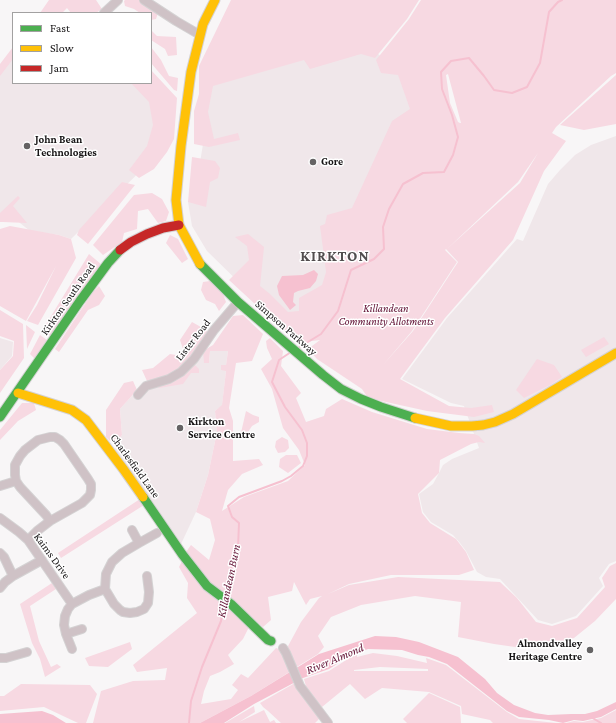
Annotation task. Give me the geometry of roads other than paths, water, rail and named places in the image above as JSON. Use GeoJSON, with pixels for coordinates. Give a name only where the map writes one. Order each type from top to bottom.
{"type":"FeatureCollection","features":[{"type":"Feature","properties":{"kind":"main road","name":"Simpson Parkway"},"geometry":{"type":"LineString","coordinates":[[215,0],[200,35],[191,72],[181,146],[176,200],[179,225],[198,262],[238,302],[341,389],[361,399],[416,418],[450,426],[483,425],[513,414],[616,353]]}},
{"type":"Feature","properties":{"kind":"main road","name":"Kirkton South Road"},"geometry":{"type":"LineString","coordinates":[[0,417],[80,301],[108,263],[119,251],[131,242],[147,234],[163,228],[179,225]]}},
{"type":"Feature","properties":{"kind":"main road","name":"Charlesfield Lane"},"geometry":{"type":"LineString","coordinates":[[18,393],[72,410],[86,420],[124,470],[182,554],[207,586],[231,604],[268,640],[271,641]]}},
{"type":"Feature","properties":{"kind":"street"},"geometry":{"type":"LineString","coordinates":[[105,12],[118,0]]}},
{"type":"Feature","properties":{"kind":"street"},"geometry":{"type":"LineString","coordinates":[[144,0],[200,35]]}},
{"type":"Feature","properties":{"kind":"street","name":"Lister Road"},"geometry":{"type":"LineString","coordinates":[[138,395],[146,386],[169,379],[181,372],[194,360],[214,330],[238,302]]}},
{"type":"Feature","properties":{"kind":"street"},"geometry":{"type":"LineString","coordinates":[[28,540],[50,521],[82,503],[90,495],[91,490],[88,478],[64,444],[60,440],[50,437],[38,440],[25,450],[15,465],[15,475],[16,481],[20,487],[50,521]]}},
{"type":"Feature","properties":{"kind":"street"},"geometry":{"type":"LineString","coordinates":[[0,486],[16,481]]}},
{"type":"Feature","properties":{"kind":"street","name":"Kaims Drive"},"geometry":{"type":"LineString","coordinates":[[0,518],[28,540],[72,604]]}},
{"type":"Feature","properties":{"kind":"street"},"geometry":{"type":"LineString","coordinates":[[132,530],[139,543]]}},
{"type":"Feature","properties":{"kind":"street"},"geometry":{"type":"LineString","coordinates":[[147,576],[149,592],[148,603],[144,609],[137,612],[130,614],[120,610],[114,604],[105,589],[106,574],[112,562],[122,553],[157,533]]}},
{"type":"Feature","properties":{"kind":"street"},"geometry":{"type":"LineString","coordinates":[[0,553],[4,557],[13,576]]}},
{"type":"Feature","properties":{"kind":"street"},"geometry":{"type":"LineString","coordinates":[[0,588],[13,576],[42,560]]}},
{"type":"Feature","properties":{"kind":"street"},"geometry":{"type":"LineString","coordinates":[[72,649],[64,625],[65,616],[68,609],[72,604],[105,589]]}},
{"type":"Feature","properties":{"kind":"street"},"geometry":{"type":"LineString","coordinates":[[66,634],[82,629]]}},
{"type":"Feature","properties":{"kind":"street"},"geometry":{"type":"LineString","coordinates":[[283,648],[293,667],[300,686],[328,723]]}},
{"type":"Feature","properties":{"kind":"street"},"geometry":{"type":"LineString","coordinates":[[0,658],[6,658],[27,652]]}},
{"type":"Feature","properties":{"kind":"water"},"geometry":{"type":"Polygon","coordinates":[[[314,270],[318,274],[316,281],[310,288],[294,293],[293,302],[296,305],[290,310],[279,295],[277,286],[282,276],[303,275],[314,270]]]}},
{"type":"Feature","properties":{"kind":"water","name":"River Almond"},"geometry":{"type":"Polygon","coordinates":[[[375,636],[396,637],[419,642],[458,657],[485,679],[497,693],[514,705],[535,713],[548,715],[585,714],[597,711],[616,702],[616,709],[601,717],[583,721],[574,720],[563,723],[519,717],[507,711],[447,664],[429,657],[402,650],[368,649],[351,655],[329,669],[303,678],[254,704],[224,723],[200,723],[251,696],[319,654],[375,636]]]}},
{"type":"Feature","properties":{"kind":"water"},"geometry":{"type":"Polygon","coordinates":[[[42,711],[53,715],[66,723],[0,723],[0,714],[42,711]]]}},
{"type":"Feature","properties":{"kind":"waterway","name":"Killandean Burn"},"geometry":{"type":"LineString","coordinates":[[298,348],[321,334],[338,311],[351,270],[374,259],[384,249],[383,227],[389,209],[403,184],[423,173],[444,172],[453,155],[458,137],[452,115],[442,89],[441,72],[451,61],[469,58],[494,90],[512,93],[527,87],[540,63],[549,12],[558,2],[562,0]]}},
{"type":"Feature","properties":{"kind":"waterway","name":"Killandean Burn"},"geometry":{"type":"LineString","coordinates":[[225,595],[229,575],[238,548],[239,523],[232,517],[228,506],[239,497],[282,481],[291,476],[303,466],[307,456],[307,443],[302,430],[285,407],[272,382],[279,360],[291,352]]}},
{"type":"Feature","properties":{"kind":"waterway","name":"Killandean Burn"},"geometry":{"type":"LineString","coordinates":[[189,723],[191,701],[202,667],[221,621],[224,603]]}},
{"type":"Feature","properties":{"kind":"waterway"},"geometry":{"type":"LineString","coordinates":[[591,717],[601,723]]}},
{"type":"Feature","properties":{"kind":"place","name":"John Bean Technologies"},"geometry":{"type":"Point","coordinates":[27,146]}},
{"type":"Feature","properties":{"kind":"place","name":"Gore"},"geometry":{"type":"Point","coordinates":[313,162]}},
{"type":"Feature","properties":{"kind":"place","name":"Kirkton Service Centre"},"geometry":{"type":"Point","coordinates":[180,428]}},
{"type":"Feature","properties":{"kind":"place","name":"Almondvalley Heritage Centre"},"geometry":{"type":"Point","coordinates":[590,650]}},
{"type":"Feature","properties":{"kind":"district","name":"KIRKTON"},"geometry":{"type":"Point","coordinates":[335,256]}},
{"type":"Feature","properties":{"kind":"park label","name":"Killandean Community Allotments"},"geometry":{"type":"Point","coordinates":[386,315]}}]}
